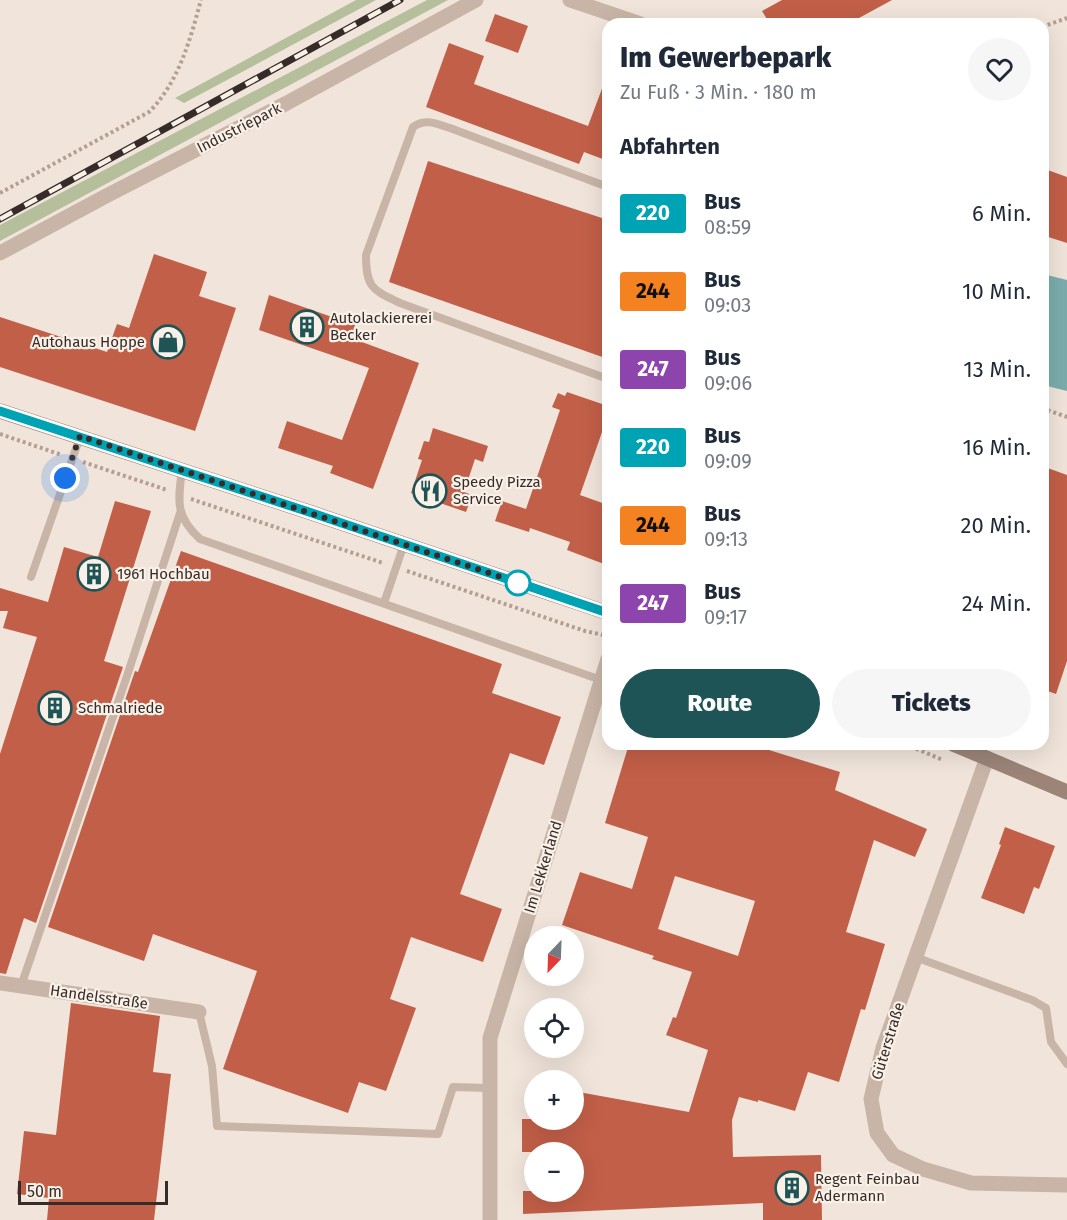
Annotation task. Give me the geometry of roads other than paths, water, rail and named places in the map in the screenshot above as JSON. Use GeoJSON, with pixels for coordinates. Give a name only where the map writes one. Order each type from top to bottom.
{"type":"FeatureCollection","features":[{"type":"Feature","properties":{"kind":"street","name":"Industriepark"},"geometry":{"type":"LineString","coordinates":[[0,254],[106,196],[285,104],[476,0]]}},
{"type":"Feature","properties":{"kind":"street"},"geometry":{"type":"LineString","coordinates":[[570,0],[623,18]]}},
{"type":"Feature","properties":{"kind":"street"},"geometry":{"type":"LineString","coordinates":[[604,0],[625,18]]}},
{"type":"Feature","properties":{"kind":"street"},"geometry":{"type":"LineString","coordinates":[[0,411],[602,611]]}},
{"type":"Feature","properties":{"kind":"street","name":"Im Lekkerland"},"geometry":{"type":"LineString","coordinates":[[490,1220],[490,1038],[602,677]]}},
{"type":"Feature","properties":{"kind":"street"},"geometry":{"type":"LineString","coordinates":[[968,750],[1067,792]]}},
{"type":"Feature","properties":{"kind":"street","name":"Güterstraße"},"geometry":{"type":"LineString","coordinates":[[987,758],[883,1048],[871,1099],[877,1133],[893,1155],[923,1169],[971,1183],[1067,1185]]}},
{"type":"Feature","properties":{"kind":"street","name":"Handelsstraße"},"geometry":{"type":"LineString","coordinates":[[0,983],[199,1012]]}},
{"type":"Feature","properties":{"kind":"lane"},"geometry":{"type":"LineString","coordinates":[[602,185],[450,128],[429,122],[419,123],[413,127],[366,255],[366,274],[369,284],[381,294],[400,303],[602,377]]}},
{"type":"Feature","properties":{"kind":"lane"},"geometry":{"type":"LineString","coordinates":[[32,577],[80,436]]}},
{"type":"Feature","properties":{"kind":"lane"},"geometry":{"type":"LineString","coordinates":[[21,986],[180,513],[178,494],[182,470]]}},
{"type":"Feature","properties":{"kind":"lane"},"geometry":{"type":"LineString","coordinates":[[180,513],[189,528],[200,539],[601,680]]}},
{"type":"Feature","properties":{"kind":"lane"},"geometry":{"type":"LineString","coordinates":[[384,603],[404,544]]}},
{"type":"Feature","properties":{"kind":"lane"},"geometry":{"type":"LineString","coordinates":[[915,957],[1032,1000],[1046,1008],[1051,1042],[1067,1064]]}},
{"type":"Feature","properties":{"kind":"lane"},"geometry":{"type":"LineString","coordinates":[[199,1012],[212,1066],[217,1126],[438,1134],[453,1087],[490,1088]]}},
{"type":"Feature","properties":{"kind":"water"},"geometry":{"type":"Polygon","coordinates":[[[1049,276],[1067,280],[1067,391],[1049,386],[1049,276]]]}},
{"type":"Feature","properties":{"kind":"railway"},"geometry":{"type":"LineString","coordinates":[[0,219],[400,0]]}},
{"type":"Feature","properties":{"kind":"place","name":"Autolackiererei Becker"},"geometry":{"type":"Point","coordinates":[307,327]}},
{"type":"Feature","properties":{"kind":"place","name":"Autohaus Hoppe"},"geometry":{"type":"Point","coordinates":[168,342]}},
{"type":"Feature","properties":{"kind":"place","name":"Speedy Pizza Service"},"geometry":{"type":"Point","coordinates":[430,491]}},
{"type":"Feature","properties":{"kind":"place","name":"1961 Hochbau"},"geometry":{"type":"Point","coordinates":[94,574]}},
{"type":"Feature","properties":{"kind":"place","name":"Schmalriede"},"geometry":{"type":"Point","coordinates":[55,708]}},
{"type":"Feature","properties":{"kind":"place","name":"Regent Feinbau Adermann"},"geometry":{"type":"Point","coordinates":[792,1188]}}]}
